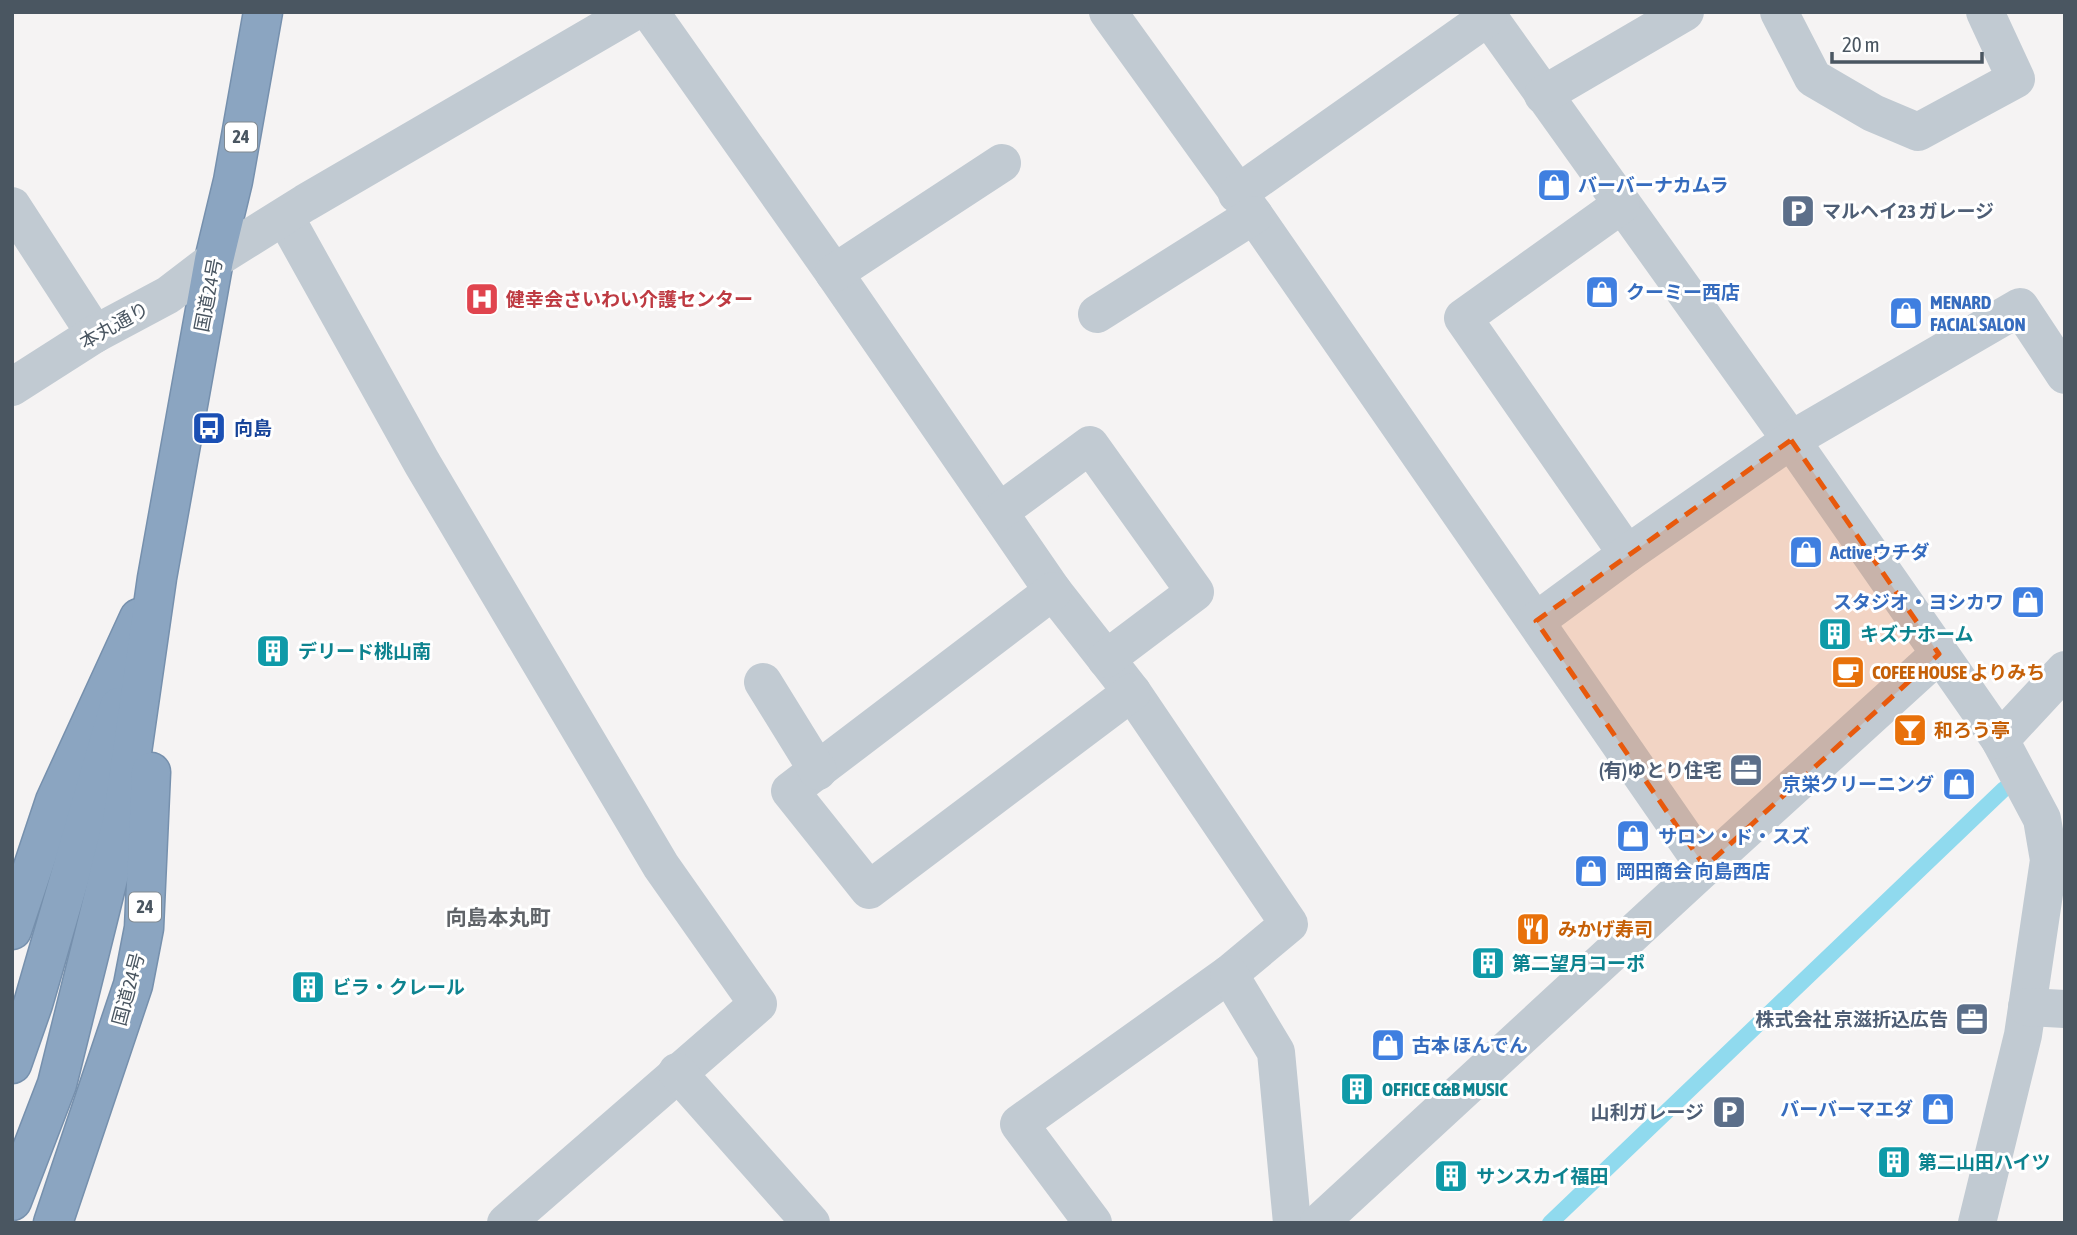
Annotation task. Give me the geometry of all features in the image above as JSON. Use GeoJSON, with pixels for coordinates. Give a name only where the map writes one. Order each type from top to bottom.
{"type":"FeatureCollection","features":[{"type":"Feature","properties":{"kind":"highway","name":"国道24号"},"geometry":{"type":"LineString","coordinates":[[12,1201],[57,1084],[122,822],[157,578],[214,260],[233,181],[263,12]]}},
{"type":"Feature","properties":{"kind":"highway","name":"国道24号"},"geometry":{"type":"LineString","coordinates":[[12,930],[55,801],[157,578]]}},
{"type":"Feature","properties":{"kind":"highway","name":"国道24号"},"geometry":{"type":"LineString","coordinates":[[12,1063],[33,1004],[157,578]]}},
{"type":"Feature","properties":{"kind":"highway","name":"国道24号"},"geometry":{"type":"LineString","coordinates":[[53,1223],[133,985],[144,928],[157,578]]}},
{"type":"Feature","properties":{"kind":"street","name":"本丸通り"},"geometry":{"type":"LineString","coordinates":[[12,387],[95,334],[168,295],[214,260],[584,25],[633,12]]}},
{"type":"Feature","properties":{"kind":"street"},"geometry":{"type":"LineString","coordinates":[[650,12],[1053,591],[1132,692],[1289,924],[1229,974],[1019,1124],[1093,1223]]}},
{"type":"Feature","properties":{"kind":"street"},"geometry":{"type":"LineString","coordinates":[[1108,12],[1536,621],[1704,867]]}},
{"type":"Feature","properties":{"kind":"street"},"geometry":{"type":"LineString","coordinates":[[1543,95],[1685,12]]}},
{"type":"Feature","properties":{"kind":"street"},"geometry":{"type":"LineString","coordinates":[[1779,12],[1813,78],[1872,113],[1918,132],[2016,79],[1985,12]]}},
{"type":"Feature","properties":{"kind":"street"},"geometry":{"type":"LineString","coordinates":[[1097,314],[1245,205],[1486,15],[1791,440],[2000,740],[2042,819],[2049,860],[2023,1035],[1977,1223]]}},
{"type":"Feature","properties":{"kind":"street"},"geometry":{"type":"LineString","coordinates":[[834,273],[1002,163]]}},
{"type":"Feature","properties":{"kind":"street"},"geometry":{"type":"LineString","coordinates":[[1621,205],[1462,318],[1627,554]]}},
{"type":"Feature","properties":{"kind":"street"},"geometry":{"type":"LineString","coordinates":[[12,206],[95,334]]}},
{"type":"Feature","properties":{"kind":"street"},"geometry":{"type":"LineString","coordinates":[[285,217],[422,463],[661,866],[758,1004],[506,1223]]}},
{"type":"Feature","properties":{"kind":"street"},"geometry":{"type":"LineString","coordinates":[[1536,621],[1791,440],[2020,307],[2065,375]]}},
{"type":"Feature","properties":{"kind":"street"},"geometry":{"type":"LineString","coordinates":[[999,512],[1090,445],[1195,592],[1106,659]]}},
{"type":"Feature","properties":{"kind":"street"},"geometry":{"type":"LineString","coordinates":[[1053,591],[790,792],[869,890],[1132,692]]}},
{"type":"Feature","properties":{"kind":"street"},"geometry":{"type":"LineString","coordinates":[[1293,1219],[1704,867],[1939,654]]}},
{"type":"Feature","properties":{"kind":"street"},"geometry":{"type":"LineString","coordinates":[[2000,740],[2065,670]]}},
{"type":"Feature","properties":{"kind":"street"},"geometry":{"type":"LineString","coordinates":[[763,682],[818,771]]}},
{"type":"Feature","properties":{"kind":"street"},"geometry":{"type":"LineString","coordinates":[[1229,974],[1276,1052],[1293,1219]]}},
{"type":"Feature","properties":{"kind":"street"},"geometry":{"type":"LineString","coordinates":[[2027,1007],[2065,1009]]}},
{"type":"Feature","properties":{"kind":"street"},"geometry":{"type":"LineString","coordinates":[[677,1072],[811,1223]]}},
{"type":"Feature","properties":{"kind":"highlighted area"},"geometry":{"type":"Polygon","coordinates":[[[1791,440],[1939,654],[1705,867],[1536,621],[1791,440]]]}},
{"type":"Feature","properties":{"kind":"waterway"},"geometry":{"type":"LineString","coordinates":[[1550,1223],[2004,789]]}},
{"type":"Feature","properties":{"kind":"place","name":"バーバーナカムラ"},"geometry":{"type":"Point","coordinates":[1554,185]}},
{"type":"Feature","properties":{"kind":"place","name":"マルヘイ23 ガレージ"},"geometry":{"type":"Point","coordinates":[1798,211]}},
{"type":"Feature","properties":{"kind":"place","name":"クーミー西店"},"geometry":{"type":"Point","coordinates":[1602,292]}},
{"type":"Feature","properties":{"kind":"place","name":"健幸会さいわい介護センター"},"geometry":{"type":"Point","coordinates":[482,299]}},
{"type":"Feature","properties":{"kind":"place","name":"MENARD FACIAL SALON"},"geometry":{"type":"Point","coordinates":[1906,313]}},
{"type":"Feature","properties":{"kind":"place","name":"向島"},"geometry":{"type":"Point","coordinates":[209,428]}},
{"type":"Feature","properties":{"kind":"place","name":"Activeウチダ"},"geometry":{"type":"Point","coordinates":[1806,552]}},
{"type":"Feature","properties":{"kind":"place","name":"スタジオ・ヨシカワ"},"geometry":{"type":"Point","coordinates":[2028,602]}},
{"type":"Feature","properties":{"kind":"place","name":"キズナホーム"},"geometry":{"type":"Point","coordinates":[1835,634]}},
{"type":"Feature","properties":{"kind":"place","name":"デリード桃山南"},"geometry":{"type":"Point","coordinates":[273,651]}},
{"type":"Feature","properties":{"kind":"place","name":"COFEE HOUSE よりみち"},"geometry":{"type":"Point","coordinates":[1848,672]}},
{"type":"Feature","properties":{"kind":"place","name":"和ろう亭"},"geometry":{"type":"Point","coordinates":[1910,730]}},
{"type":"Feature","properties":{"kind":"place","name":"(有)ゆとり住宅"},"geometry":{"type":"Point","coordinates":[1746,770]}},
{"type":"Feature","properties":{"kind":"place","name":"京栄クリーニング"},"geometry":{"type":"Point","coordinates":[1959,784]}},
{"type":"Feature","properties":{"kind":"place","name":"サロン・ド・スズ"},"geometry":{"type":"Point","coordinates":[1633,836]}},
{"type":"Feature","properties":{"kind":"place","name":"岡田商会 向島西店"},"geometry":{"type":"Point","coordinates":[1591,871]}},
{"type":"Feature","properties":{"kind":"place","name":"みかげ寿司"},"geometry":{"type":"Point","coordinates":[1533,929]}},
{"type":"Feature","properties":{"kind":"place","name":"第二望月コーポ"},"geometry":{"type":"Point","coordinates":[1488,963]}},
{"type":"Feature","properties":{"kind":"place","name":"ビラ・クレール"},"geometry":{"type":"Point","coordinates":[308,987]}},
{"type":"Feature","properties":{"kind":"place","name":"株式会社 京滋折込広告"},"geometry":{"type":"Point","coordinates":[1972,1019]}},
{"type":"Feature","properties":{"kind":"place","name":"古本 ほんでん"},"geometry":{"type":"Point","coordinates":[1388,1045]}},
{"type":"Feature","properties":{"kind":"place","name":"OFFICE C&B MUSIC"},"geometry":{"type":"Point","coordinates":[1357,1089]}},
{"type":"Feature","properties":{"kind":"place","name":"バーバーマエダ"},"geometry":{"type":"Point","coordinates":[1938,1109]}},
{"type":"Feature","properties":{"kind":"place","name":"山利ガレージ"},"geometry":{"type":"Point","coordinates":[1729,1112]}},
{"type":"Feature","properties":{"kind":"place","name":"第二山田ハイツ"},"geometry":{"type":"Point","coordinates":[1894,1162]}},
{"type":"Feature","properties":{"kind":"place","name":"サンスカイ福田"},"geometry":{"type":"Point","coordinates":[1451,1176]}},
{"type":"Feature","properties":{"kind":"district","name":"向島本丸町"},"geometry":{"type":"Point","coordinates":[498,918]}}]}
